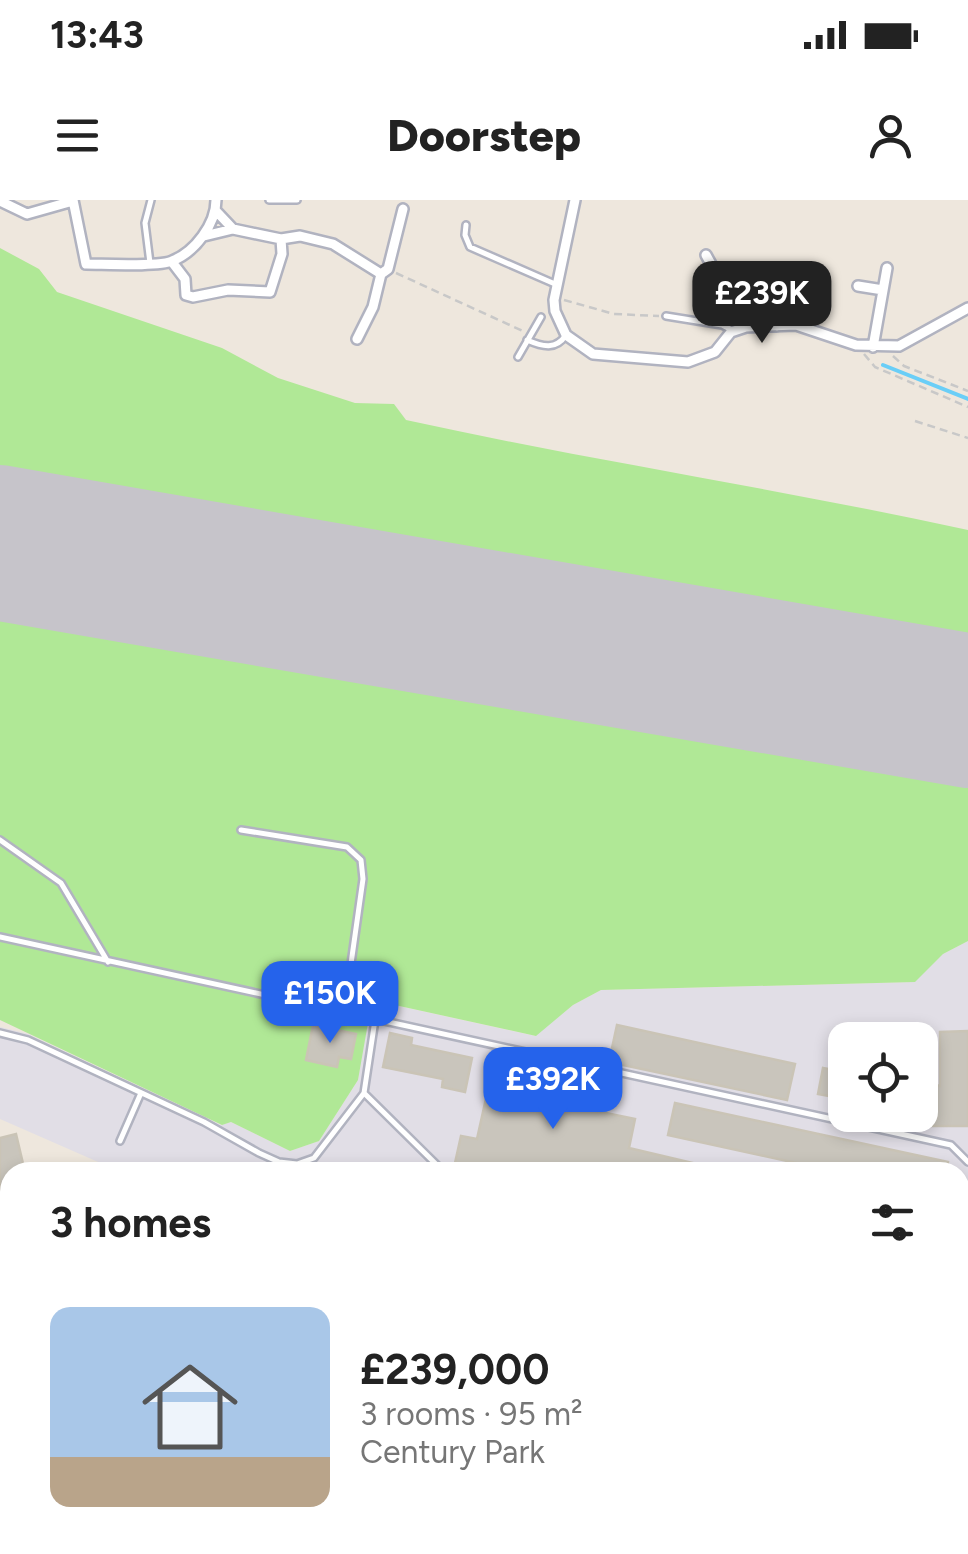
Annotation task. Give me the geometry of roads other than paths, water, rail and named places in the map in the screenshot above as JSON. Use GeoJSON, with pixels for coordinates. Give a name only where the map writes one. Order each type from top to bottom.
{"type":"FeatureCollection","features":[{"type":"Feature","properties":{"kind":"street"},"geometry":{"type":"LineString","coordinates":[[575,200],[555,311],[566,334],[593,354],[688,362],[715,352],[734,331],[796,325],[856,345],[899,346],[968,308]]}},
{"type":"Feature","properties":{"kind":"street"},"geometry":{"type":"LineString","coordinates":[[0,201],[27,214],[73,201],[86,264],[172,262],[204,236],[232,229],[334,244],[384,272]]}},
{"type":"Feature","properties":{"kind":"street"},"geometry":{"type":"LineString","coordinates":[[216,206],[232,229]]}},
{"type":"Feature","properties":{"kind":"street"},"geometry":{"type":"LineString","coordinates":[[204,236],[216,206]]}},
{"type":"Feature","properties":{"kind":"street"},"geometry":{"type":"LineString","coordinates":[[357,340],[373,307],[403,208]]}},
{"type":"Feature","properties":{"kind":"street"},"geometry":{"type":"LineString","coordinates":[[172,262],[185,279],[186,295],[228,290],[270,292],[282,254],[281,239]]}},
{"type":"Feature","properties":{"kind":"street"},"geometry":{"type":"LineString","coordinates":[[706,255],[746,327]]}},
{"type":"Feature","properties":{"kind":"street"},"geometry":{"type":"LineString","coordinates":[[878,347],[887,268]]}},
{"type":"Feature","properties":{"kind":"street"},"geometry":{"type":"LineString","coordinates":[[752,282],[787,285],[777,326]]}},
{"type":"Feature","properties":{"kind":"street"},"geometry":{"type":"LineString","coordinates":[[858,286],[883,290]]}},
{"type":"Feature","properties":{"kind":"lane"},"geometry":{"type":"LineString","coordinates":[[150,263],[145,223],[151,200]]}},
{"type":"Feature","properties":{"kind":"lane"},"geometry":{"type":"LineString","coordinates":[[269,200],[297,200]]}},
{"type":"Feature","properties":{"kind":"lane"},"geometry":{"type":"LineString","coordinates":[[466,225],[470,248],[557,285]]}},
{"type":"Feature","properties":{"kind":"lane"},"geometry":{"type":"LineString","coordinates":[[666,316],[722,325],[734,331]]}},
{"type":"Feature","properties":{"kind":"lane"},"geometry":{"type":"LineString","coordinates":[[518,357],[541,317]]}},
{"type":"Feature","properties":{"kind":"lane"},"geometry":{"type":"LineString","coordinates":[[529,337],[540,346],[553,346],[566,334]]}},
{"type":"Feature","properties":{"kind":"lane"},"geometry":{"type":"LineString","coordinates":[[241,830],[346,847],[360,860],[364,879],[344,1013]]}},
{"type":"Feature","properties":{"kind":"lane"},"geometry":{"type":"LineString","coordinates":[[0,840],[61,883],[108,962]]}},
{"type":"Feature","properties":{"kind":"lane"},"geometry":{"type":"LineString","coordinates":[[0,937],[951,1146],[968,1162]]}},
{"type":"Feature","properties":{"kind":"lane"},"geometry":{"type":"LineString","coordinates":[[303,1162],[314,1158],[364,1093],[375,1020]]}},
{"type":"Feature","properties":{"kind":"lane"},"geometry":{"type":"LineString","coordinates":[[0,1033],[28,1040],[204,1122],[278,1162]]}},
{"type":"Feature","properties":{"kind":"lane"},"geometry":{"type":"LineString","coordinates":[[364,1093],[434,1162]]}},
{"type":"Feature","properties":{"kind":"lane"},"geometry":{"type":"LineString","coordinates":[[120,1141],[141,1094]]}},
{"type":"Feature","properties":{"kind":"waterway"},"geometry":{"type":"LineString","coordinates":[[883,365],[968,399]]}}]}
